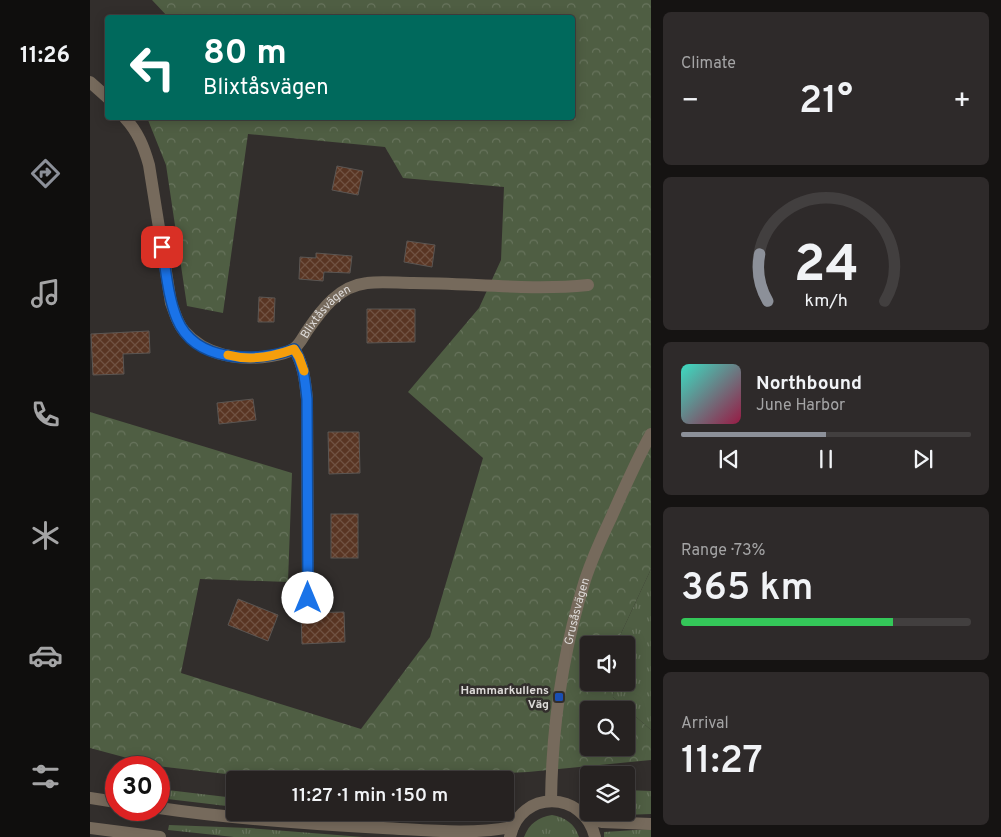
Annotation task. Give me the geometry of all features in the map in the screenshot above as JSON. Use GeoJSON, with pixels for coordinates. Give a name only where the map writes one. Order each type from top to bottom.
{"type":"FeatureCollection","features":[{"type":"Feature","properties":{"kind":"street"},"geometry":{"type":"LineString","coordinates":[[90,82],[105,95]]}},
{"type":"Feature","properties":{"kind":"street","name":"Blixtåsvägen"},"geometry":{"type":"LineString","coordinates":[[128,120],[142,144],[149,165],[172,303],[177,320],[183,330],[200,345],[214,352],[236,357],[261,357],[280,354],[294,349],[338,294],[358,285],[368,283],[558,288],[588,285]]}},
{"type":"Feature","properties":{"kind":"street"},"geometry":{"type":"LineString","coordinates":[[294,349],[304,372],[307,399],[308,598]]}},
{"type":"Feature","properties":{"kind":"street","name":"Grusåsvägen"},"geometry":{"type":"LineString","coordinates":[[552,801],[559,697],[573,622],[586,578],[601,541],[621,494],[651,434]]}},
{"type":"Feature","properties":{"kind":"street"},"geometry":{"type":"LineString","coordinates":[[90,798],[105,800]]}},
{"type":"Feature","properties":{"kind":"street"},"geometry":{"type":"LineString","coordinates":[[170,809],[325,825],[511,832],[518,818],[531,807],[541,803],[552,801],[571,805],[580,812]]}},
{"type":"Feature","properties":{"kind":"street"},"geometry":{"type":"LineString","coordinates":[[588,821],[596,837]]}},
{"type":"Feature","properties":{"kind":"street"},"geometry":{"type":"LineString","coordinates":[[598,821],[651,824]]}},
{"type":"Feature","properties":{"kind":"street"},"geometry":{"type":"LineString","coordinates":[[90,828],[160,837]]}},
{"type":"Feature","properties":{"kind":"green space"},"geometry":{"type":"Polygon","coordinates":[[[152,0],[651,0],[651,569],[620,636],[580,636],[580,691],[613,691],[613,697],[618,701],[580,701],[580,756],[635,756],[635,716],[651,730],[651,760],[514,773],[514,771],[226,771],[226,774],[170,768],[170,756],[120,756],[90,748],[90,412],[292,473],[288,582],[200,579],[181,673],[361,729],[430,637],[483,458],[408,392],[479,308],[501,260],[504,187],[403,178],[385,147],[248,134],[223,313],[187,306],[166,165],[148,120],[575,120],[575,15],[166,15],[152,0]]]}},
{"type":"Feature","properties":{"kind":"green space"},"geometry":{"type":"Polygon","coordinates":[[[651,569],[651,730],[635,716],[635,701],[618,701],[613,697],[613,691],[635,691],[635,636],[620,636],[651,569]]]}},
{"type":"Feature","properties":{"kind":"green space"},"geometry":{"type":"Polygon","coordinates":[[[170,790],[226,797],[226,806],[170,799],[170,790]]]}},
{"type":"Feature","properties":{"kind":"green space"},"geometry":{"type":"Polygon","coordinates":[[[635,790],[651,791],[651,814],[635,815],[635,790]]]}},
{"type":"Feature","properties":{"kind":"green space"},"geometry":{"type":"Polygon","coordinates":[[[552,815],[561,817],[569,822],[575,828],[579,837],[524,837],[535,822],[542,817],[552,815]]]}},
{"type":"Feature","properties":{"kind":"green space"},"geometry":{"type":"Polygon","coordinates":[[[169,825],[249,828],[363,837],[234,837],[168,830],[169,825]]]}},
{"type":"Feature","properties":{"kind":"green space"},"geometry":{"type":"Polygon","coordinates":[[[651,829],[651,837],[604,837],[604,832],[651,829]]]}},
{"type":"Feature","properties":{"kind":"building"},"geometry":{"type":"Polygon","coordinates":[[[337,166],[363,171],[358,195],[332,190],[337,166]]]}},
{"type":"Feature","properties":{"kind":"building"},"geometry":{"type":"Polygon","coordinates":[[[407,241],[435,245],[432,267],[404,262],[407,241]]]}},
{"type":"Feature","properties":{"kind":"building"},"geometry":{"type":"Polygon","coordinates":[[[316,253],[352,256],[350,273],[324,272],[323,281],[299,279],[300,257],[316,258],[316,253]]]}},
{"type":"Feature","properties":{"kind":"building"},"geometry":{"type":"Polygon","coordinates":[[[259,297],[275,298],[274,322],[258,322],[259,297]]]}},
{"type":"Feature","properties":{"kind":"building"},"geometry":{"type":"Polygon","coordinates":[[[367,309],[415,309],[415,342],[367,343],[367,309]]]}},
{"type":"Feature","properties":{"kind":"building"},"geometry":{"type":"Polygon","coordinates":[[[149,331],[150,353],[123,354],[124,374],[93,375],[91,334],[149,331]]]}},
{"type":"Feature","properties":{"kind":"building"},"geometry":{"type":"Polygon","coordinates":[[[253,399],[256,420],[219,424],[217,403],[253,399]]]}},
{"type":"Feature","properties":{"kind":"building"},"geometry":{"type":"Polygon","coordinates":[[[328,432],[359,432],[360,473],[329,474],[328,432]]]}},
{"type":"Feature","properties":{"kind":"building"},"geometry":{"type":"Polygon","coordinates":[[[331,514],[358,514],[358,558],[331,558],[331,514]]]}},
{"type":"Feature","properties":{"kind":"building"},"geometry":{"type":"Polygon","coordinates":[[[238,599],[278,615],[268,641],[228,625],[238,599]]]}},
{"type":"Feature","properties":{"kind":"building"},"geometry":{"type":"Polygon","coordinates":[[[344,612],[345,642],[302,644],[301,613],[344,612]]]}},
{"type":"Feature","properties":{"kind":"slow traffic"},"geometry":{"type":"LineString","coordinates":[[228,355],[236,357],[261,357],[280,354],[294,349],[304,371]]}},
{"type":"Feature","properties":{"kind":"place","name":"Hammarkullens Väg"},"geometry":{"type":"Point","coordinates":[559,697]}},
{"type":"Feature","properties":{"kind":"route"},"geometry":{"type":"LineString","coordinates":[[162,247],[177,320],[191,338],[214,352],[236,357],[261,357],[280,354],[294,349],[299,357],[304,372],[307,399],[308,598]]}}]}
